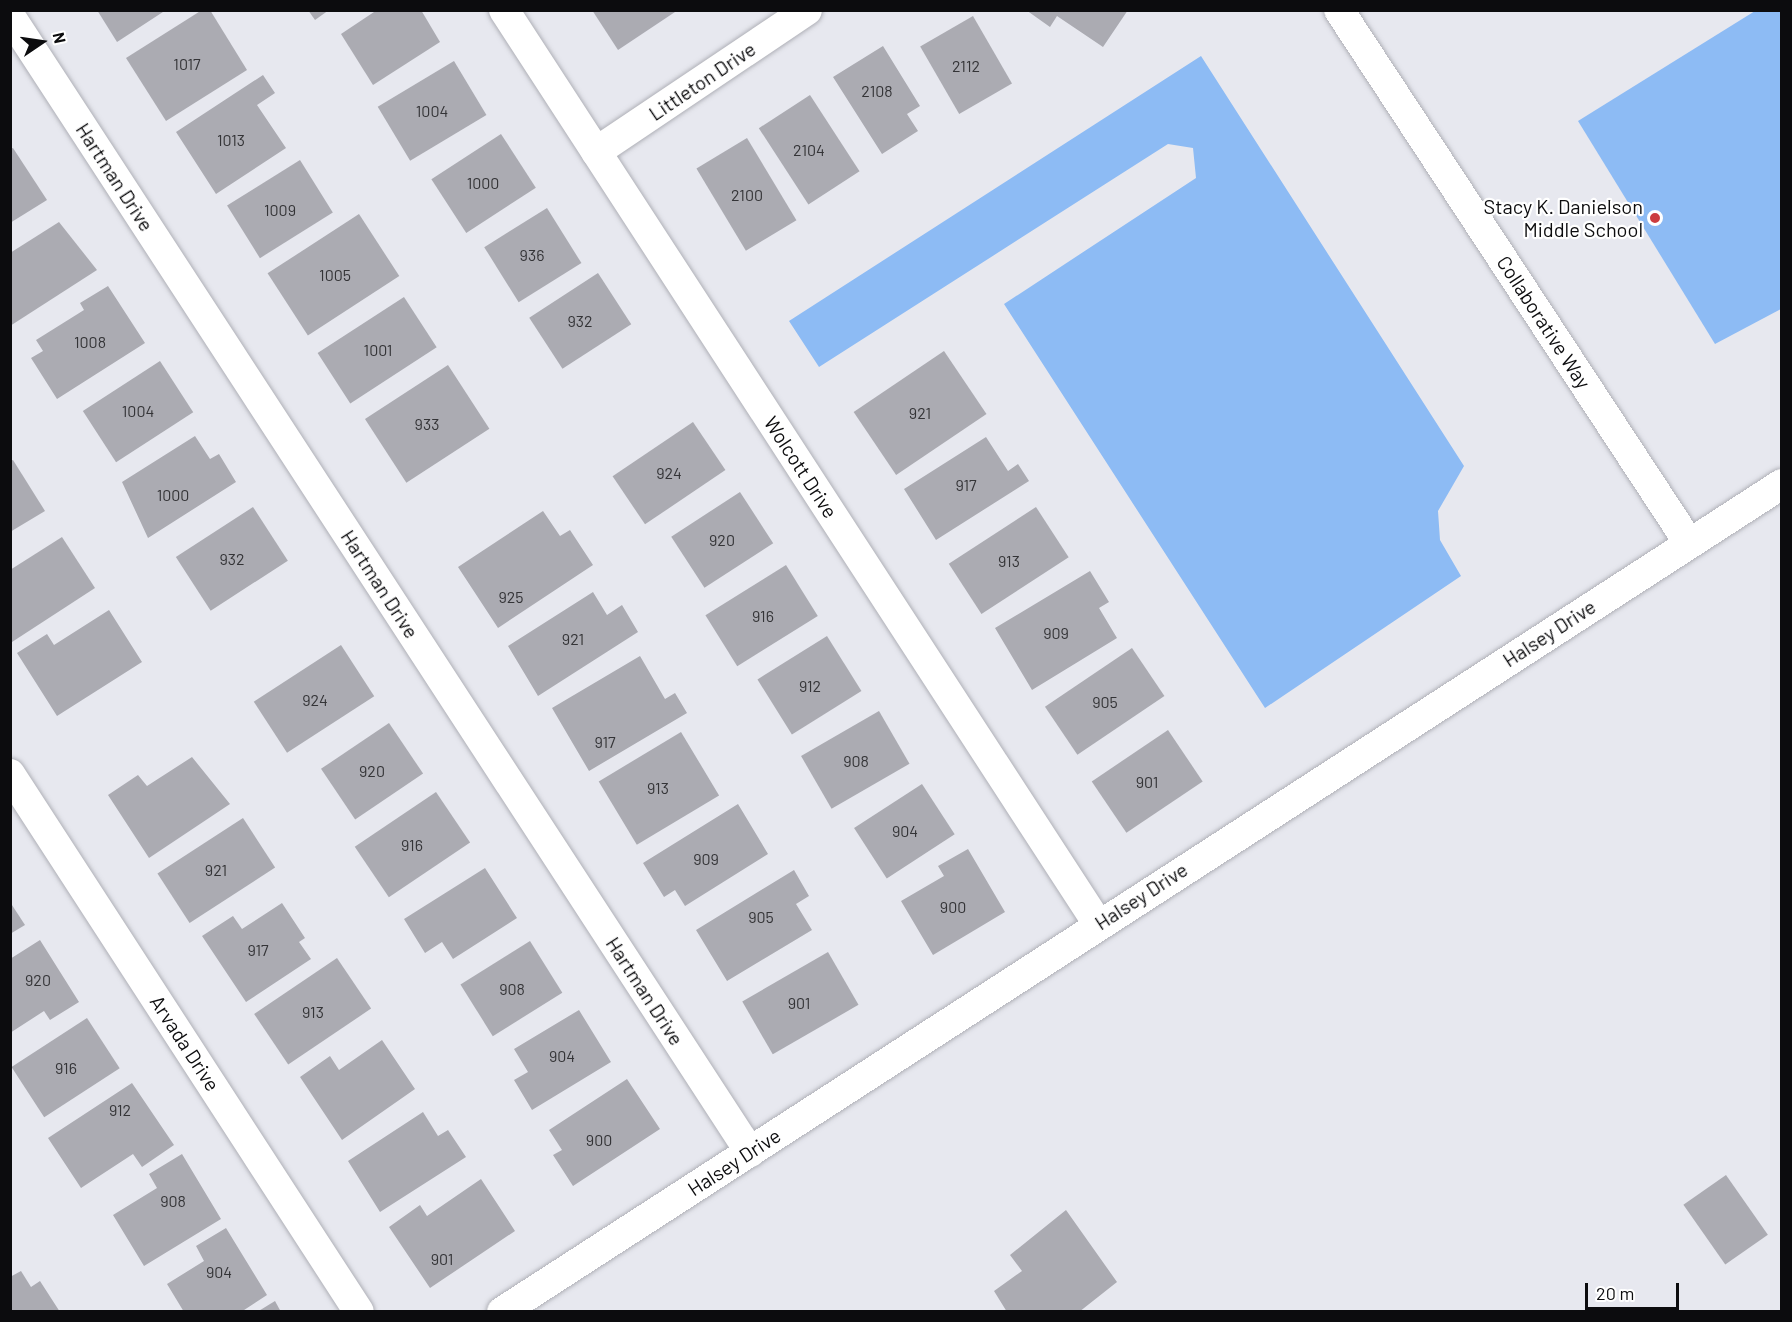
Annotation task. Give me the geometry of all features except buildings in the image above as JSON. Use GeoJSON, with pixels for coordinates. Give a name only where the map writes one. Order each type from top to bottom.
{"type":"FeatureCollection","features":[{"type":"Feature","properties":{"kind":"street","name":"Wolcott Drive"},"geometry":{"type":"LineString","coordinates":[[504,10],[1098,924]]}},
{"type":"Feature","properties":{"kind":"street","name":"Littleton Drive"},"geometry":{"type":"LineString","coordinates":[[596,152],[807,10]]}},
{"type":"Feature","properties":{"kind":"street","name":"Collaborative Way"},"geometry":{"type":"LineString","coordinates":[[1339,10],[1689,543]]}},
{"type":"Feature","properties":{"kind":"street","name":"Hartman Drive"},"geometry":{"type":"LineString","coordinates":[[10,16],[750,1152]]}},
{"type":"Feature","properties":{"kind":"street","name":"Halsey Drive"},"geometry":{"type":"LineString","coordinates":[[502,1311],[1782,484]]}},
{"type":"Feature","properties":{"kind":"street","name":"Arvada Drive"},"geometry":{"type":"LineString","coordinates":[[10,774],[359,1311]]}},
{"type":"Feature","properties":{"kind":"water"},"geometry":{"type":"Polygon","coordinates":[[[1755,11],[1781,11],[1781,309],[1715,344],[1578,121],[1755,11]]]}},
{"type":"Feature","properties":{"kind":"water"},"geometry":{"type":"Polygon","coordinates":[[[1201,56],[1464,466],[1438,511],[1440,540],[1461,576],[1265,708],[1004,304],[1196,178],[1193,148],[1168,144],[819,367],[789,321],[1201,56]]]}},
{"type":"Feature","properties":{"kind":"place","name":"Stacy K. Danielson Middle School"},"geometry":{"type":"Point","coordinates":[1655,218]}}]}
